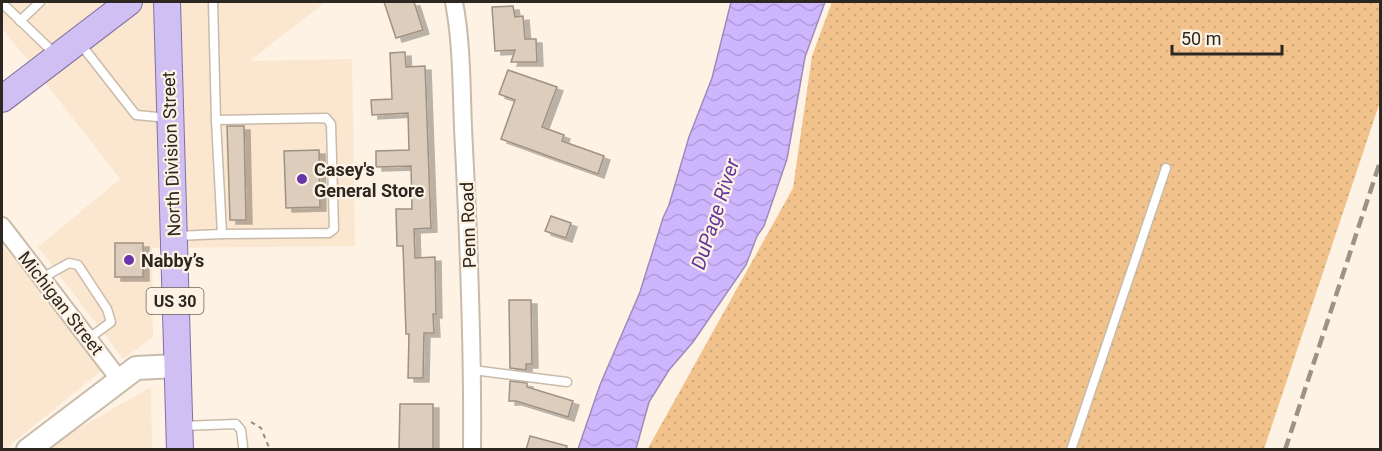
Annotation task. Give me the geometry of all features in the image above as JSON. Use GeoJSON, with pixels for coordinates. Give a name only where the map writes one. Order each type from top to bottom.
{"type":"FeatureCollection","features":[{"type":"Feature","properties":{"kind":"main road"},"geometry":{"type":"LineString","coordinates":[[2,99],[129,2]]}},
{"type":"Feature","properties":{"kind":"main road","name":"North Division Street"},"geometry":{"type":"LineString","coordinates":[[167,2],[179,438]]}},
{"type":"Feature","properties":{"kind":"main road"},"geometry":{"type":"LineString","coordinates":[[27,450],[136,368],[177,366]]}},
{"type":"Feature","properties":{"kind":"street","name":"Penn Road"},"geometry":{"type":"LineString","coordinates":[[454,2],[458,36],[467,206],[473,370],[472,450]]}},
{"type":"Feature","properties":{"kind":"street","name":"Michigan Street"},"geometry":{"type":"LineString","coordinates":[[4,236],[42,278],[119,379]]}},
{"type":"Feature","properties":{"kind":"lane"},"geometry":{"type":"LineString","coordinates":[[20,21],[39,2]]}},
{"type":"Feature","properties":{"kind":"lane"},"geometry":{"type":"LineString","coordinates":[[213,2],[222,234]]}},
{"type":"Feature","properties":{"kind":"lane"},"geometry":{"type":"LineString","coordinates":[[2,3],[57,56]]}},
{"type":"Feature","properties":{"kind":"lane"},"geometry":{"type":"LineString","coordinates":[[78,41],[136,115],[170,118]]}},
{"type":"Feature","properties":{"kind":"lane"},"geometry":{"type":"LineString","coordinates":[[173,236],[329,233],[334,229],[331,124],[326,118],[216,120]]}},
{"type":"Feature","properties":{"kind":"lane"},"geometry":{"type":"LineString","coordinates":[[1071,450],[1166,168]]}},
{"type":"Feature","properties":{"kind":"lane"},"geometry":{"type":"LineString","coordinates":[[42,278],[69,263],[78,265],[107,309],[111,322],[88,339]]}},
{"type":"Feature","properties":{"kind":"lane"},"geometry":{"type":"LineString","coordinates":[[473,370],[567,382]]}},
{"type":"Feature","properties":{"kind":"lane"},"geometry":{"type":"LineString","coordinates":[[179,438],[236,424],[241,430],[243,446]]}},
{"type":"Feature","properties":{"kind":"path"},"geometry":{"type":"LineString","coordinates":[[236,424],[251,422],[261,428],[270,450]]}},
{"type":"Feature","properties":{"kind":"shaded area"},"geometry":{"type":"Polygon","coordinates":[[[2,2],[325,2],[250,61],[352,59],[355,246],[152,248],[153,337],[123,359],[38,247],[120,179],[2,29],[2,2]]]}},
{"type":"Feature","properties":{"kind":"shaded area"},"geometry":{"type":"Polygon","coordinates":[[[832,2],[1380,2],[1380,102],[1264,449],[647,450],[793,188],[812,56],[832,2]]]}},
{"type":"Feature","properties":{"kind":"shaded area"},"geometry":{"type":"Polygon","coordinates":[[[2,244],[101,371],[4,450],[2,449],[2,244]]]}},
{"type":"Feature","properties":{"kind":"shaded area"},"geometry":{"type":"Polygon","coordinates":[[[151,387],[152,449],[46,450],[60,439],[151,387]]]}},
{"type":"Feature","properties":{"kind":"water","name":"DuPage River"},"geometry":{"type":"Polygon","coordinates":[[[731,2],[825,2],[805,57],[787,159],[764,226],[757,236],[746,265],[693,342],[669,370],[649,402],[636,449],[578,449],[600,385],[640,292],[689,137],[712,78],[731,2]]]}},
{"type":"Feature","properties":{"kind":"building"},"geometry":{"type":"Polygon","coordinates":[[[384,2],[414,2],[423,30],[396,38],[384,2]]]}},
{"type":"Feature","properties":{"kind":"building"},"geometry":{"type":"Polygon","coordinates":[[[513,6],[515,17],[523,16],[525,39],[536,39],[537,62],[511,62],[515,50],[495,51],[492,7],[513,6]]]}},
{"type":"Feature","properties":{"kind":"building"},"geometry":{"type":"Polygon","coordinates":[[[405,52],[406,67],[425,66],[431,228],[414,229],[415,258],[435,257],[436,314],[433,314],[434,333],[424,333],[423,378],[408,378],[409,334],[406,334],[403,246],[397,246],[396,209],[412,209],[411,166],[376,167],[376,151],[409,150],[408,113],[372,115],[371,100],[392,99],[390,53],[405,52]]]}},
{"type":"Feature","properties":{"kind":"building"},"geometry":{"type":"Polygon","coordinates":[[[508,70],[557,87],[542,127],[564,135],[562,141],[604,156],[598,174],[501,139],[515,100],[499,94],[508,70]]]}},
{"type":"Feature","properties":{"kind":"building"},"geometry":{"type":"Polygon","coordinates":[[[227,126],[244,126],[246,220],[230,220],[227,126]]]}},
{"type":"Feature","properties":{"kind":"building","name":"Casey's General Store"},"geometry":{"type":"Polygon","coordinates":[[[319,150],[320,207],[286,208],[284,151],[319,150]]]}},
{"type":"Feature","properties":{"kind":"building"},"geometry":{"type":"Polygon","coordinates":[[[551,216],[571,223],[566,238],[545,231],[551,216]]]}},
{"type":"Feature","properties":{"kind":"building","name":"Nabby’s"},"geometry":{"type":"Polygon","coordinates":[[[115,243],[143,243],[143,277],[115,277],[115,243]]]}},
{"type":"Feature","properties":{"kind":"building"},"geometry":{"type":"Polygon","coordinates":[[[509,300],[531,300],[532,364],[526,364],[526,370],[510,368],[509,300]]]}},
{"type":"Feature","properties":{"kind":"building"},"geometry":{"type":"Polygon","coordinates":[[[510,381],[527,383],[527,387],[573,401],[568,417],[516,401],[509,401],[510,381]]]}},
{"type":"Feature","properties":{"kind":"building"},"geometry":{"type":"Polygon","coordinates":[[[400,404],[433,404],[433,450],[399,450],[400,404]]]}},
{"type":"Feature","properties":{"kind":"building"},"geometry":{"type":"Polygon","coordinates":[[[530,436],[567,446],[566,450],[526,450],[530,436]]]}},
{"type":"Feature","properties":{"kind":"railway"},"geometry":{"type":"LineString","coordinates":[[1285,450],[1380,162]]}},
{"type":"Feature","properties":{"kind":"place","name":"Casey's General Store"},"geometry":{"type":"Point","coordinates":[302,179]}},
{"type":"Feature","properties":{"kind":"place","name":"Nabby’s"},"geometry":{"type":"Point","coordinates":[129,260]}}]}
